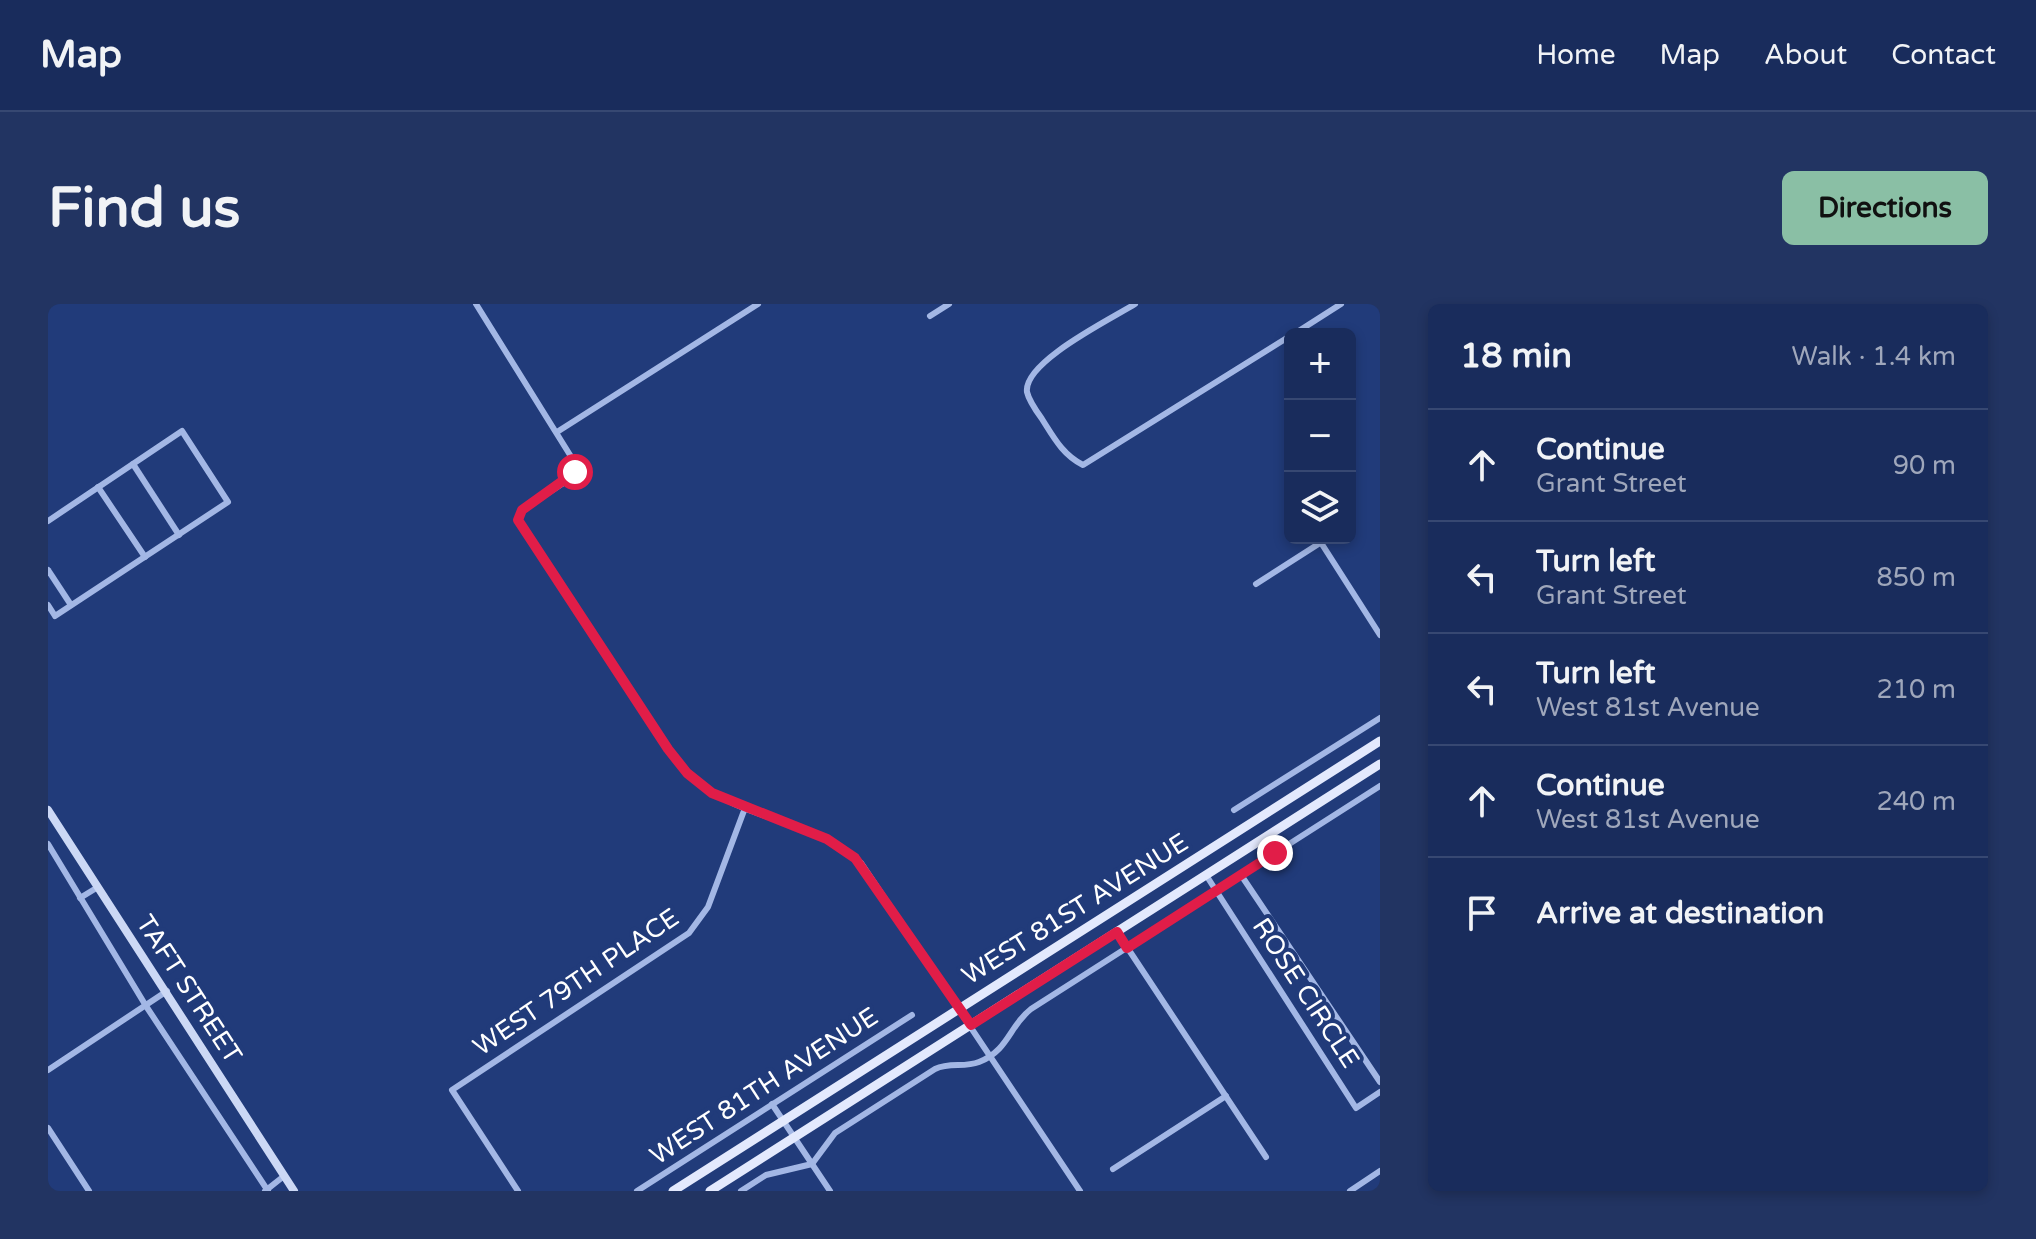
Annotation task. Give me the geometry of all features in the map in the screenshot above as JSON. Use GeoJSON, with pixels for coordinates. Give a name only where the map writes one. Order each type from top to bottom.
{"type":"FeatureCollection","features":[{"type":"Feature","properties":{"kind":"main road","name":"WEST 81ST AVENUE"},"geometry":{"type":"LineString","coordinates":[[673,1191],[1380,741]]}},
{"type":"Feature","properties":{"kind":"main road","name":"WEST 81ST AVENUE"},"geometry":{"type":"LineString","coordinates":[[710,1191],[1380,764]]}},
{"type":"Feature","properties":{"kind":"main road","name":"TAFT STREET"},"geometry":{"type":"LineString","coordinates":[[48,810],[294,1191]]}},
{"type":"Feature","properties":{"kind":"street"},"geometry":{"type":"LineString","coordinates":[[476,304],[574,458],[575,472],[522,510],[519,523],[668,749],[687,773],[712,793],[827,839],[855,858],[971,1025],[1080,1191]]}},
{"type":"Feature","properties":{"kind":"street"},"geometry":{"type":"LineString","coordinates":[[557,432],[758,304]]}},
{"type":"Feature","properties":{"kind":"street"},"geometry":{"type":"LineString","coordinates":[[1135,304],[1046,360],[1029,380],[1027,392],[1034,406],[1059,445],[1071,459],[1083,465],[1284,340]]}},
{"type":"Feature","properties":{"kind":"street"},"geometry":{"type":"LineString","coordinates":[[1303,328],[1341,304]]}},
{"type":"Feature","properties":{"kind":"street"},"geometry":{"type":"LineString","coordinates":[[930,316],[947,305]]}},
{"type":"Feature","properties":{"kind":"street"},"geometry":{"type":"LineString","coordinates":[[48,521],[182,431],[228,502],[55,616],[48,605]]}},
{"type":"Feature","properties":{"kind":"street"},"geometry":{"type":"LineString","coordinates":[[133,464],[179,535]]}},
{"type":"Feature","properties":{"kind":"street"},"geometry":{"type":"LineString","coordinates":[[98,487],[145,557]]}},
{"type":"Feature","properties":{"kind":"street"},"geometry":{"type":"LineString","coordinates":[[1256,584],[1313,544]]}},
{"type":"Feature","properties":{"kind":"street"},"geometry":{"type":"LineString","coordinates":[[1322,544],[1380,635]]}},
{"type":"Feature","properties":{"kind":"street"},"geometry":{"type":"LineString","coordinates":[[48,570],[71,605]]}},
{"type":"Feature","properties":{"kind":"street"},"geometry":{"type":"LineString","coordinates":[[1234,810],[1380,718]]}},
{"type":"Feature","properties":{"kind":"street"},"geometry":{"type":"LineString","coordinates":[[1279,782],[1290,798]]}},
{"type":"Feature","properties":{"kind":"street"},"geometry":{"type":"LineString","coordinates":[[741,1191],[766,1175],[812,1164],[835,1133],[935,1069],[948,1064],[974,1064],[991,1055],[1006,1044],[1027,1011],[1380,786]]}},
{"type":"Feature","properties":{"kind":"street"},"geometry":{"type":"LineString","coordinates":[[1342,788],[1352,804]]}},
{"type":"Feature","properties":{"kind":"street","name":"WEST 79TH PLACE"},"geometry":{"type":"LineString","coordinates":[[518,1191],[452,1090],[689,933],[708,907],[745,808]]}},
{"type":"Feature","properties":{"kind":"street"},"geometry":{"type":"LineString","coordinates":[[48,844],[146,1006],[267,1190],[284,1176]]}},
{"type":"Feature","properties":{"kind":"street","name":"ROSE CIRCLE"},"geometry":{"type":"LineString","coordinates":[[1206,875],[1356,1108],[1380,1092]]}},
{"type":"Feature","properties":{"kind":"street","name":"ROSE CIRCLE"},"geometry":{"type":"LineString","coordinates":[[1241,875],[1380,1082]]}},
{"type":"Feature","properties":{"kind":"street"},"geometry":{"type":"LineString","coordinates":[[80,898],[98,887]]}},
{"type":"Feature","properties":{"kind":"street"},"geometry":{"type":"LineString","coordinates":[[1117,932],[1266,1157]]}},
{"type":"Feature","properties":{"kind":"street"},"geometry":{"type":"LineString","coordinates":[[48,1070],[167,991]]}},
{"type":"Feature","properties":{"kind":"street","name":"WEST 81TH AVENUE"},"geometry":{"type":"LineString","coordinates":[[637,1191],[912,1015]]}},
{"type":"Feature","properties":{"kind":"street"},"geometry":{"type":"LineString","coordinates":[[873,1040],[883,1057]]}},
{"type":"Feature","properties":{"kind":"street"},"geometry":{"type":"LineString","coordinates":[[1113,1169],[1226,1096]]}},
{"type":"Feature","properties":{"kind":"street"},"geometry":{"type":"LineString","coordinates":[[772,1104],[830,1191]]}},
{"type":"Feature","properties":{"kind":"street"},"geometry":{"type":"LineString","coordinates":[[48,1128],[89,1191]]}},
{"type":"Feature","properties":{"kind":"street"},"geometry":{"type":"LineString","coordinates":[[1350,1191],[1380,1171]]}},
{"type":"Feature","properties":{"kind":"route"},"geometry":{"type":"LineString","coordinates":[[575,472],[568,480],[522,510],[518,516],[519,523],[668,749],[687,773],[712,793],[827,839],[861,863],[971,1025],[1117,932],[1127,948],[1275,853]]}}]}
